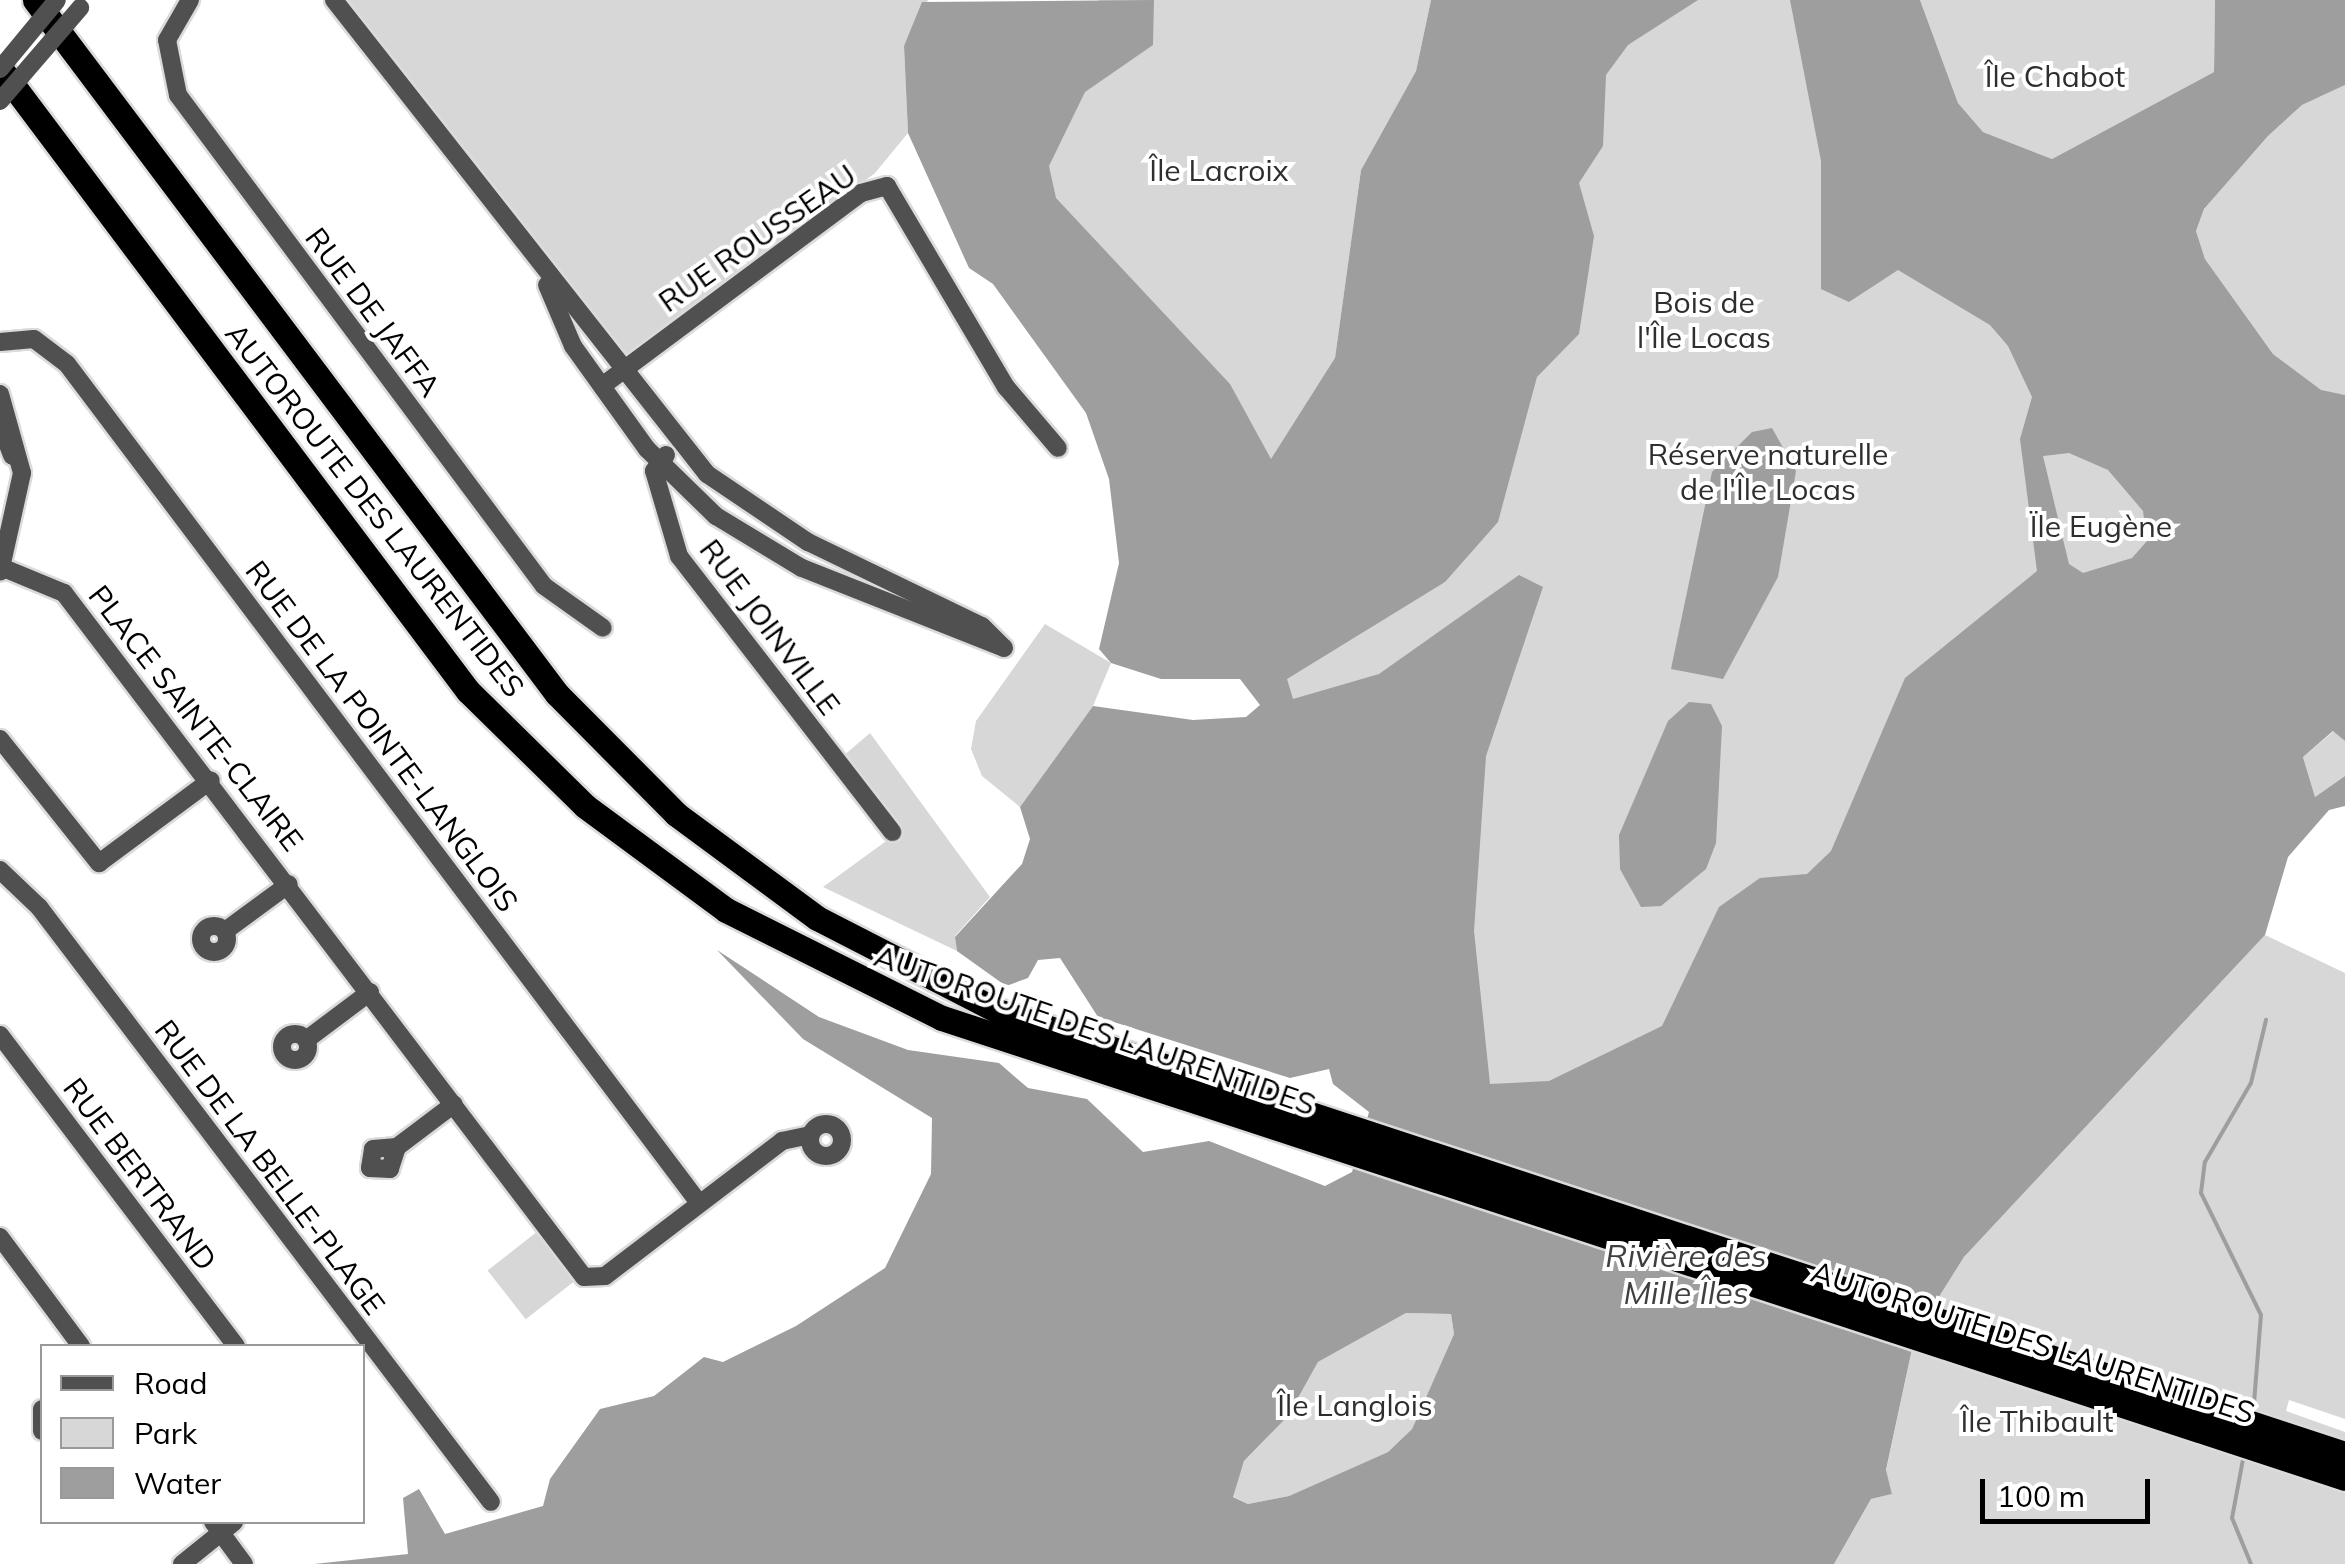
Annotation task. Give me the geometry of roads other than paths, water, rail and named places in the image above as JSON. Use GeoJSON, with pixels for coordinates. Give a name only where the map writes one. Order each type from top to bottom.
{"type":"FeatureCollection","features":[{"type":"Feature","properties":{"kind":"highway","name":"AUTOROUTE DES LAURENTIDES"},"geometry":{"type":"LineString","coordinates":[[35,0],[525,657],[676,814],[817,918],[965,998],[1342,1137],[2345,1478]]}},
{"type":"Feature","properties":{"kind":"highway"},"geometry":{"type":"LineString","coordinates":[[43,0],[56,29]]}},
{"type":"Feature","properties":{"kind":"highway","name":"AUTOROUTE DES LAURENTIDES"},"geometry":{"type":"LineString","coordinates":[[3,81],[429,643],[520,746],[618,834],[726,910],[904,1003],[2345,1454]]}},
{"type":"Feature","properties":{"kind":"street"},"geometry":{"type":"LineString","coordinates":[[3,81],[57,0]]}},
{"type":"Feature","properties":{"kind":"street","name":"RUE DE JAFFA"},"geometry":{"type":"LineString","coordinates":[[190,0],[166,48],[178,95],[544,586],[602,628]]}},
{"type":"Feature","properties":{"kind":"street"},"geometry":{"type":"LineString","coordinates":[[334,0],[678,446],[739,500],[808,542],[982,626],[1004,648],[802,568],[716,516],[660,461],[572,346],[545,275]]}},
{"type":"Feature","properties":{"kind":"street"},"geometry":{"type":"LineString","coordinates":[[3,81],[83,4]]}},
{"type":"Feature","properties":{"kind":"street","name":"RUE ROUSSEAU"},"geometry":{"type":"LineString","coordinates":[[602,386],[861,192],[887,186],[968,330],[1058,448]]}},
{"type":"Feature","properties":{"kind":"street","name":"RUE DE LA POINTE-LANGLOIS"},"geometry":{"type":"LineString","coordinates":[[0,342],[34,339],[67,364],[699,1204]]}},
{"type":"Feature","properties":{"kind":"street"},"geometry":{"type":"LineString","coordinates":[[0,394],[20,445],[16,506],[1,570]]}},
{"type":"Feature","properties":{"kind":"street"},"geometry":{"type":"LineString","coordinates":[[0,424],[16,506]]}},
{"type":"Feature","properties":{"kind":"street"},"geometry":{"type":"LineString","coordinates":[[660,461],[678,446]]}},
{"type":"Feature","properties":{"kind":"street","name":"RUE JOINVILLE"},"geometry":{"type":"LineString","coordinates":[[660,461],[654,471],[679,556],[892,832]]}},
{"type":"Feature","properties":{"kind":"street"},"geometry":{"type":"LineString","coordinates":[[802,568],[808,542]]}},
{"type":"Feature","properties":{"kind":"street","name":"PLACE SAINTE-CLAIRE"},"geometry":{"type":"LineString","coordinates":[[1,570],[64,593],[211,780],[587,1279],[611,1272],[699,1204]]}},
{"type":"Feature","properties":{"kind":"street"},"geometry":{"type":"LineString","coordinates":[[0,740],[95,862],[211,780]]}},
{"type":"Feature","properties":{"kind":"street","name":"RUE DE LA BELLE-PLAGE"},"geometry":{"type":"LineString","coordinates":[[0,870],[39,907],[491,1502]]}},
{"type":"Feature","properties":{"kind":"street","name":"PLACE SAINTE-CLAIRE"},"geometry":{"type":"LineString","coordinates":[[225,932],[289,884]]}},
{"type":"Feature","properties":{"kind":"street"},"geometry":{"type":"LineString","coordinates":[[306,1040],[370,992]]}},
{"type":"Feature","properties":{"kind":"street","name":"RUE BERTRAND"},"geometry":{"type":"LineString","coordinates":[[0,1034],[234,1344]]}},
{"type":"Feature","properties":{"kind":"street"},"geometry":{"type":"LineString","coordinates":[[397,1147],[454,1104]]}},
{"type":"Feature","properties":{"kind":"street"},"geometry":{"type":"LineString","coordinates":[[699,1204],[782,1141],[810,1136]]}},
{"type":"Feature","properties":{"kind":"street"},"geometry":{"type":"LineString","coordinates":[[0,1237],[80,1344]]}},
{"type":"Feature","properties":{"kind":"street"},"geometry":{"type":"LineString","coordinates":[[182,1564],[222,1525],[244,1564]]}},
{"type":"Feature","properties":{"kind":"water","name":"Rivière des Mille Îles"},"geometry":{"type":"Polygon","coordinates":[[[1154,0],[1153,45],[1085,92],[1049,166],[1056,198],[1230,384],[1271,459],[1335,358],[1361,170],[1416,71],[1431,0],[1698,0],[1628,45],[1606,75],[1603,146],[1579,183],[1594,236],[1579,334],[1537,377],[1498,522],[1445,582],[1287,679],[1293,699],[1379,674],[1519,575],[1543,587],[1486,756],[1474,931],[1490,1084],[1549,1081],[1662,1026],[1719,907],[1760,878],[1807,874],[1831,851],[1905,678],[2037,571],[2020,439],[2032,397],[2008,346],[1990,325],[1898,270],[1849,302],[1821,289],[1821,161],[1790,0],[1920,0],[1958,103],[1983,132],[2052,159],[2214,72],[2215,0],[2345,0],[2345,85],[2302,105],[2268,136],[2204,209],[2196,231],[2205,259],[2273,354],[2321,390],[2345,395],[2345,741],[2333,731],[2303,757],[2315,797],[2345,776],[2345,806],[2329,810],[2288,857],[2265,935],[1964,1257],[1915,1335],[1886,1470],[1892,1494],[1871,1499],[1834,1564],[314,1564],[408,1554],[403,1498],[419,1489],[445,1534],[543,1506],[550,1479],[600,1409],[654,1396],[704,1357],[723,1362],[796,1326],[885,1268],[931,1174],[932,1118],[803,1039],[717,950],[819,1017],[908,1050],[999,1063],[1028,1088],[1087,1099],[1143,1152],[1209,1141],[1325,1186],[1352,1172],[1369,1112],[1333,1084],[1329,1069],[1290,1078],[1098,1017],[1060,958],[1038,960],[1028,978],[1006,986],[957,951],[955,937],[1022,864],[1030,839],[1020,807],[1093,706],[1193,720],[1246,717],[1260,705],[1240,679],[1161,679],[1111,663],[1099,649],[1119,563],[1109,479],[1086,413],[993,284],[969,268],[908,133],[904,46],[922,2],[1154,0]],[[2069,453],[2043,456],[2069,564],[2083,573],[2132,558],[2147,541],[2143,511],[2108,470],[2069,453]],[[1406,1313],[1318,1362],[1288,1416],[1244,1461],[1233,1497],[1248,1504],[1289,1496],[1388,1452],[1412,1429],[1454,1334],[1451,1314],[1406,1313]]]}},
{"type":"Feature","properties":{"kind":"water"},"geometry":{"type":"Polygon","coordinates":[[[1772,428],[1796,471],[1778,577],[1723,679],[1671,669],[1712,472],[1752,432],[1772,428]]]}},
{"type":"Feature","properties":{"kind":"water"},"geometry":{"type":"Polygon","coordinates":[[[1689,702],[1711,704],[1722,726],[1716,843],[1706,869],[1661,906],[1641,907],[1620,869],[1619,835],[1668,721],[1689,702]]]}},
{"type":"Feature","properties":{"kind":"waterway"},"geometry":{"type":"LineString","coordinates":[[2253,1416],[2261,1315],[2201,1193],[2205,1162],[2251,1083],[2266,1020]]}},
{"type":"Feature","properties":{"kind":"waterway"},"geometry":{"type":"LineString","coordinates":[[2244,1454],[2232,1518],[2251,1564]]}},
{"type":"Feature","properties":{"kind":"park label","name":"Île Chabot"},"geometry":{"type":"Point","coordinates":[2055,76]}},
{"type":"Feature","properties":{"kind":"park label","name":"Île Lacroix"},"geometry":{"type":"Point","coordinates":[1219,170]}},
{"type":"Feature","properties":{"kind":"park label","name":"Bois de l'Île Locas"},"geometry":{"type":"Point","coordinates":[1704,319]}},
{"type":"Feature","properties":{"kind":"park label","name":"Réserve naturelle de l'Île Locas"},"geometry":{"type":"Point","coordinates":[1768,471]}},
{"type":"Feature","properties":{"kind":"park label","name":"Ïle Eugène"},"geometry":{"type":"Point","coordinates":[2101,526]}},
{"type":"Feature","properties":{"kind":"park label","name":"Île Langlois"},"geometry":{"type":"Point","coordinates":[1355,1405]}},
{"type":"Feature","properties":{"kind":"park label","name":"Île Thibault"},"geometry":{"type":"Point","coordinates":[2037,1421]}}]}
